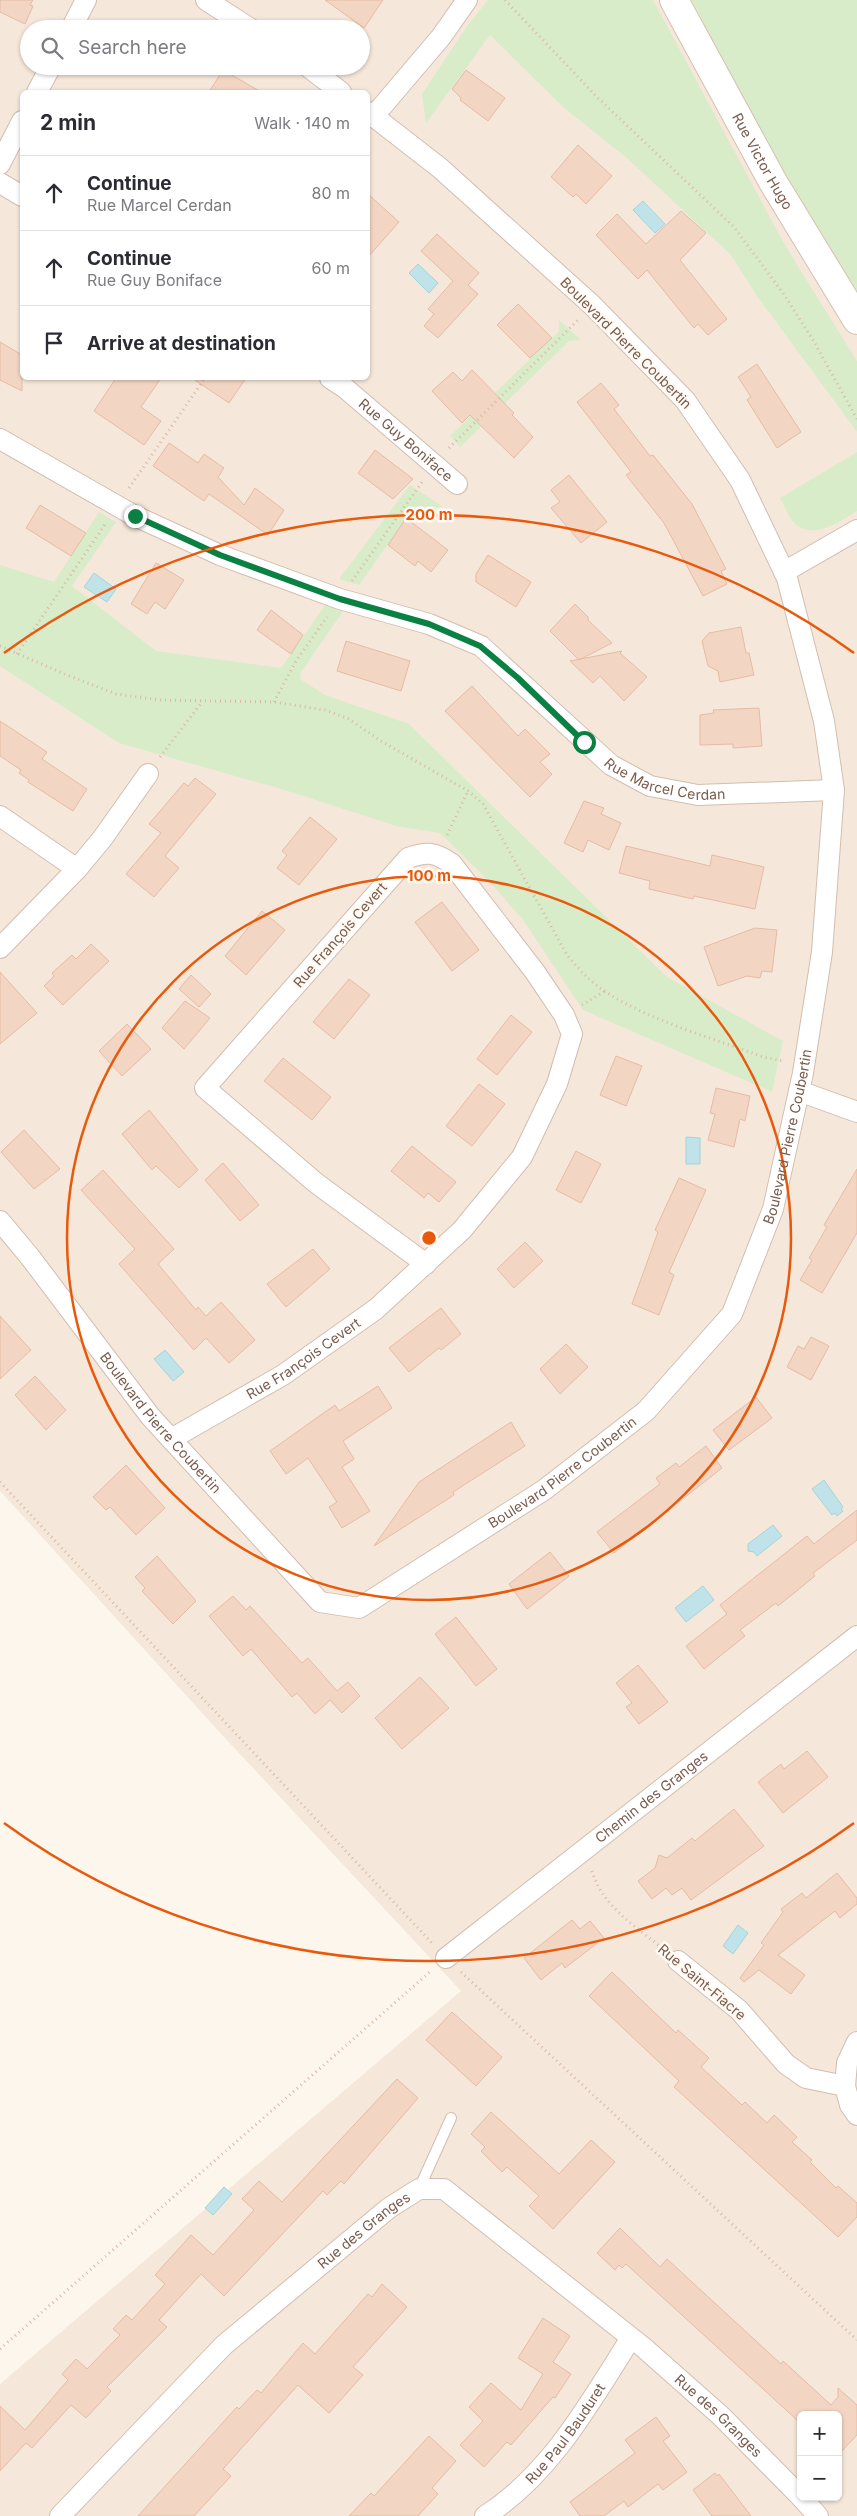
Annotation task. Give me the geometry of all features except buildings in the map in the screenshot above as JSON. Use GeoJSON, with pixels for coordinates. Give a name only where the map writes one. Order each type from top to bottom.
{"type":"FeatureCollection","features":[{"type":"Feature","properties":{"kind":"street"},"geometry":{"type":"LineString","coordinates":[[76,20],[86,0]]}},
{"type":"Feature","properties":{"kind":"street"},"geometry":{"type":"LineString","coordinates":[[206,0],[237,20]]}},
{"type":"Feature","properties":{"kind":"street"},"geometry":{"type":"LineString","coordinates":[[370,115],[440,37],[467,0]]}},
{"type":"Feature","properties":{"kind":"street","name":"Rue Victor Hugo"},"geometry":{"type":"LineString","coordinates":[[674,0],[773,182],[857,320]]}},
{"type":"Feature","properties":{"kind":"street"},"geometry":{"type":"LineString","coordinates":[[38,90],[46,75]]}},
{"type":"Feature","properties":{"kind":"street"},"geometry":{"type":"LineString","coordinates":[[319,75],[338,90]]}},
{"type":"Feature","properties":{"kind":"street","name":"Boulevard Pierre Coubertin"},"geometry":{"type":"LineString","coordinates":[[0,1221],[30,1257],[150,1416],[320,1602],[359,1608],[544,1490],[646,1411],[732,1314],[773,1208],[799,1092],[822,952],[834,790],[824,721],[784,572],[740,480],[685,400],[592,305],[440,168],[370,115]]}},
{"type":"Feature","properties":{"kind":"street"},"geometry":{"type":"LineString","coordinates":[[0,164],[20,125]]}},
{"type":"Feature","properties":{"kind":"street"},"geometry":{"type":"LineString","coordinates":[[0,183],[20,195]]}},
{"type":"Feature","properties":{"kind":"street","name":"Rue Guy Boniface"},"geometry":{"type":"LineString","coordinates":[[333,380],[457,484]]}},
{"type":"Feature","properties":{"kind":"street"},"geometry":{"type":"LineString","coordinates":[[0,439],[144,520],[220,555],[340,599]]}},
{"type":"Feature","properties":{"kind":"street"},"geometry":{"type":"LineString","coordinates":[[784,572],[857,530]]}},
{"type":"Feature","properties":{"kind":"street","name":"Rue Marcel Cerdan"},"geometry":{"type":"LineString","coordinates":[[340,599],[429,624],[480,646],[611,765],[650,786],[698,795],[834,790]]}},
{"type":"Feature","properties":{"kind":"street"},"geometry":{"type":"LineString","coordinates":[[0,948],[77,869],[102,839],[148,774]]}},
{"type":"Feature","properties":{"kind":"street"},"geometry":{"type":"LineString","coordinates":[[0,816],[77,869]]}},
{"type":"Feature","properties":{"kind":"street","name":"Rue François Cevert"},"geometry":{"type":"LineString","coordinates":[[171,1438],[283,1374],[376,1309],[426,1264],[462,1230],[522,1157],[557,1084],[572,1034],[564,1015],[535,972],[452,864],[438,854],[420,854],[408,858],[205,1088],[316,1183],[426,1264]]}},
{"type":"Feature","properties":{"kind":"street"},"geometry":{"type":"LineString","coordinates":[[799,1092],[857,1112]]}},
{"type":"Feature","properties":{"kind":"street","name":"Chemin des Granges"},"geometry":{"type":"LineString","coordinates":[[446,1958],[857,1636]]}},
{"type":"Feature","properties":{"kind":"street","name":"Rue Saint-Fiacre"},"geometry":{"type":"LineString","coordinates":[[678,1961],[739,2010],[786,2064],[806,2078],[845,2086]]}},
{"type":"Feature","properties":{"kind":"street"},"geometry":{"type":"LineString","coordinates":[[857,2042],[848,2063],[845,2086],[850,2105],[857,2115]]}},
{"type":"Feature","properties":{"kind":"street","name":"Rue des Granges"},"geometry":{"type":"LineString","coordinates":[[60,2516],[224,2345],[389,2208],[419,2189],[444,2189],[631,2338],[721,2416],[797,2493]]}},
{"type":"Feature","properties":{"kind":"street","name":"Rue Paul Bauduret"},"geometry":{"type":"LineString","coordinates":[[485,2516],[504,2504],[563,2444],[631,2338]]}},
{"type":"Feature","properties":{"kind":"street","name":"Rue des Granges"},"geometry":{"type":"LineString","coordinates":[[805,2501],[818,2516]]}},
{"type":"Feature","properties":{"kind":"lane"},"geometry":{"type":"LineString","coordinates":[[419,2189],[451,2118]]}},
{"type":"Feature","properties":{"kind":"path"},"geometry":{"type":"LineString","coordinates":[[505,0],[598,98],[733,226],[783,293],[813,340],[857,419]]}},
{"type":"Feature","properties":{"kind":"path"},"geometry":{"type":"LineString","coordinates":[[274,702],[296,662],[434,465],[458,438],[592,305]]}},
{"type":"Feature","properties":{"kind":"path"},"geometry":{"type":"LineString","coordinates":[[0,646],[62,674],[116,694],[161,700],[274,702],[325,710],[349,719],[468,790],[483,804],[567,955],[585,976],[605,992],[633,1008],[763,1057],[804,1065]]}},
{"type":"Feature","properties":{"kind":"path"},"geometry":{"type":"LineString","coordinates":[[148,774],[202,702]]}},
{"type":"Feature","properties":{"kind":"path"},"geometry":{"type":"LineString","coordinates":[[438,854],[468,790]]}},
{"type":"Feature","properties":{"kind":"path"},"geometry":{"type":"LineString","coordinates":[[0,1482],[446,1958],[857,2340]]}},
{"type":"Feature","properties":{"kind":"path","name":"Rue Saint-Fiacre"},"geometry":{"type":"LineString","coordinates":[[586,1848],[596,1881],[610,1903],[678,1961]]}},
{"type":"Feature","properties":{"kind":"path"},"geometry":{"type":"LineString","coordinates":[[0,2349],[446,1958]]}},
{"type":"Feature","properties":{"kind":"shaded area"},"geometry":{"type":"Polygon","coordinates":[[[0,0],[857,0],[857,2516],[0,2516],[0,2384],[461,1991],[224,1737],[0,1491],[0,0]]]}},
{"type":"Feature","properties":{"kind":"green space"},"geometry":{"type":"Polygon","coordinates":[[[488,0],[653,0],[786,247],[857,361],[857,432],[757,296],[731,255],[628,159],[563,107],[490,35],[426,123],[422,94],[467,26],[488,0]]]}},
{"type":"Feature","properties":{"kind":"green space"},"geometry":{"type":"Polygon","coordinates":[[[692,0],[857,0],[857,297],[764,144],[692,0]]]}},
{"type":"Feature","properties":{"kind":"green space"},"geometry":{"type":"Polygon","coordinates":[[[559,320],[581,340],[569,341],[460,447],[450,436],[559,331],[559,320]]]}},
{"type":"Feature","properties":{"kind":"green space"},"geometry":{"type":"Polygon","coordinates":[[[857,452],[857,511],[824,528],[806,530],[798,526],[791,519],[780,498],[857,452]]]}},
{"type":"Feature","properties":{"kind":"green space"},"geometry":{"type":"Polygon","coordinates":[[[410,485],[443,507],[415,506],[359,585],[339,579],[410,485]]]}},
{"type":"Feature","properties":{"kind":"green space"},"geometry":{"type":"Polygon","coordinates":[[[99,512],[116,522],[72,586],[156,651],[281,668],[326,604],[344,610],[301,672],[300,679],[325,695],[409,724],[667,977],[783,1041],[772,1092],[583,1010],[524,921],[489,881],[440,833],[396,826],[288,791],[119,743],[0,666],[0,565],[54,582],[99,512]]]}},
{"type":"Feature","properties":{"kind":"water"},"geometry":{"type":"Polygon","coordinates":[[[643,201],[665,224],[655,233],[633,210],[643,201]]]}},
{"type":"Feature","properties":{"kind":"water"},"geometry":{"type":"Polygon","coordinates":[[[418,264],[438,283],[429,293],[409,273],[418,264]]]}},
{"type":"Feature","properties":{"kind":"water"},"geometry":{"type":"Polygon","coordinates":[[[94,573],[116,589],[107,602],[84,587],[94,573]]]}},
{"type":"Feature","properties":{"kind":"water"},"geometry":{"type":"Polygon","coordinates":[[[686,1137],[700,1138],[700,1164],[686,1164],[686,1137]]]}},
{"type":"Feature","properties":{"kind":"water"},"geometry":{"type":"Polygon","coordinates":[[[165,1350],[184,1372],[173,1381],[154,1359],[165,1350]]]}},
{"type":"Feature","properties":{"kind":"water"},"geometry":{"type":"Polygon","coordinates":[[[824,1480],[843,1507],[841,1509],[843,1511],[837,1516],[835,1513],[832,1515],[812,1489],[824,1480]]]}},
{"type":"Feature","properties":{"kind":"water"},"geometry":{"type":"Polygon","coordinates":[[[773,1525],[782,1536],[757,1556],[754,1552],[748,1551],[748,1544],[773,1525]]]}},
{"type":"Feature","properties":{"kind":"water"},"geometry":{"type":"Polygon","coordinates":[[[703,1586],[714,1600],[686,1622],[675,1608],[703,1586]]]}},
{"type":"Feature","properties":{"kind":"water"},"geometry":{"type":"Polygon","coordinates":[[[738,1925],[748,1933],[733,1954],[723,1946],[738,1925]]]}},
{"type":"Feature","properties":{"kind":"water"},"geometry":{"type":"Polygon","coordinates":[[[224,2187],[232,2194],[213,2215],[205,2208],[224,2187]]]}},
{"type":"Feature","properties":{"kind":"route"},"geometry":{"type":"LineString","coordinates":[[135,516],[220,555],[340,599],[429,624],[480,646],[518,678],[584,742]]}}]}
